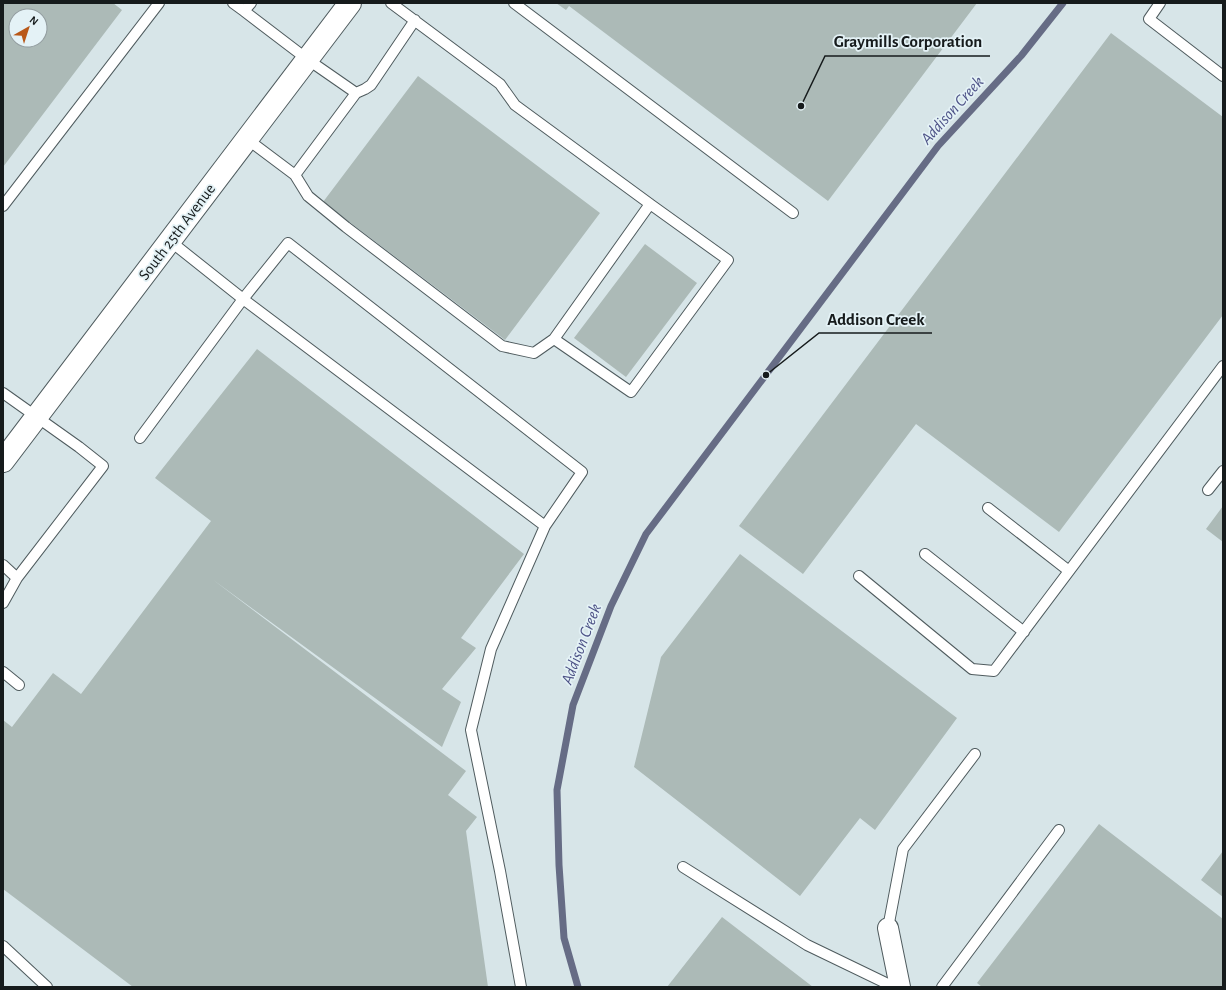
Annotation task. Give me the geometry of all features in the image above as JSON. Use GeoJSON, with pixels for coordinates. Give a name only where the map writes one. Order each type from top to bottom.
{"type":"FeatureCollection","features":[{"type":"Feature","properties":{"kind":"main road","name":"South 25th Avenue"},"geometry":{"type":"LineString","coordinates":[[3,461],[350,3]]}},
{"type":"Feature","properties":{"kind":"street"},"geometry":{"type":"LineString","coordinates":[[888,928],[900,987]]}},
{"type":"Feature","properties":{"kind":"lane"},"geometry":{"type":"LineString","coordinates":[[3,206],[159,3]]}},
{"type":"Feature","properties":{"kind":"lane"},"geometry":{"type":"LineString","coordinates":[[233,3],[247,7],[307,59],[356,93]]}},
{"type":"Feature","properties":{"kind":"lane"},"geometry":{"type":"LineString","coordinates":[[391,3],[500,84],[515,105],[728,260],[631,392],[554,340]]}},
{"type":"Feature","properties":{"kind":"lane"},"geometry":{"type":"LineString","coordinates":[[514,3],[793,213]]}},
{"type":"Feature","properties":{"kind":"lane"},"geometry":{"type":"LineString","coordinates":[[1160,3],[1149,19],[1223,76]]}},
{"type":"Feature","properties":{"kind":"lane"},"geometry":{"type":"LineString","coordinates":[[295,175],[356,93],[371,85],[415,20]]}},
{"type":"Feature","properties":{"kind":"lane"},"geometry":{"type":"LineString","coordinates":[[247,139],[295,175],[308,196],[346,227],[502,346],[534,353],[554,340],[650,204]]}},
{"type":"Feature","properties":{"kind":"lane"},"geometry":{"type":"LineString","coordinates":[[170,241],[243,299],[545,526]]}},
{"type":"Feature","properties":{"kind":"lane"},"geometry":{"type":"LineString","coordinates":[[140,438],[243,299],[288,243],[582,472],[545,526],[491,649],[471,730],[500,871],[521,987]]}},
{"type":"Feature","properties":{"kind":"lane"},"geometry":{"type":"LineString","coordinates":[[859,576],[972,670],[994,671],[1223,366]]}},
{"type":"Feature","properties":{"kind":"lane"},"geometry":{"type":"LineString","coordinates":[[3,393],[103,466],[17,578],[3,603]]}},
{"type":"Feature","properties":{"kind":"lane"},"geometry":{"type":"LineString","coordinates":[[1208,490],[1223,471]]}},
{"type":"Feature","properties":{"kind":"lane"},"geometry":{"type":"LineString","coordinates":[[988,508],[1069,571]]}},
{"type":"Feature","properties":{"kind":"lane"},"geometry":{"type":"LineString","coordinates":[[925,554],[1024,632]]}},
{"type":"Feature","properties":{"kind":"lane"},"geometry":{"type":"LineString","coordinates":[[3,566],[17,578]]}},
{"type":"Feature","properties":{"kind":"lane"},"geometry":{"type":"LineString","coordinates":[[3,672],[19,686]]}},
{"type":"Feature","properties":{"kind":"lane"},"geometry":{"type":"LineString","coordinates":[[888,928],[903,849],[975,754]]}},
{"type":"Feature","properties":{"kind":"lane"},"geometry":{"type":"LineString","coordinates":[[942,987],[1059,830]]}},
{"type":"Feature","properties":{"kind":"lane"},"geometry":{"type":"LineString","coordinates":[[683,867],[807,945],[894,987]]}},
{"type":"Feature","properties":{"kind":"lane"},"geometry":{"type":"LineString","coordinates":[[3,946],[47,987]]}},
{"type":"Feature","properties":{"kind":"building"},"geometry":{"type":"Polygon","coordinates":[[[3,3],[113,3],[122,10],[3,167],[3,3]]]}},
{"type":"Feature","properties":{"kind":"building"},"geometry":{"type":"Polygon","coordinates":[[[556,3],[977,3],[828,201],[569,6],[566,10],[556,3]]]}},
{"type":"Feature","properties":{"kind":"building"},"geometry":{"type":"Polygon","coordinates":[[[1111,33],[1223,117],[1223,315],[1059,532],[916,424],[803,574],[739,526],[1111,33]]]}},
{"type":"Feature","properties":{"kind":"building"},"geometry":{"type":"Polygon","coordinates":[[[418,76],[600,213],[505,340],[323,202],[418,76]]]}},
{"type":"Feature","properties":{"kind":"building"},"geometry":{"type":"Polygon","coordinates":[[[645,244],[697,283],[626,377],[574,338],[645,244]]]}},
{"type":"Feature","properties":{"kind":"building"},"geometry":{"type":"Polygon","coordinates":[[[257,349],[524,554],[461,638],[476,648],[442,689],[461,702],[442,747],[212,579],[466,771],[448,795],[477,817],[466,831],[488,987],[133,987],[3,889],[3,720],[12,727],[53,673],[81,694],[211,521],[155,478],[257,349]]]}},
{"type":"Feature","properties":{"kind":"building"},"geometry":{"type":"Polygon","coordinates":[[[1223,506],[1223,542],[1206,529],[1223,506]]]}},
{"type":"Feature","properties":{"kind":"building"},"geometry":{"type":"Polygon","coordinates":[[[740,554],[957,718],[875,830],[860,818],[800,896],[634,767],[661,657],[740,554]]]}},
{"type":"Feature","properties":{"kind":"building"},"geometry":{"type":"Polygon","coordinates":[[[1099,824],[1223,919],[1223,987],[982,987],[977,983],[1099,824]]]}},
{"type":"Feature","properties":{"kind":"building"},"geometry":{"type":"Polygon","coordinates":[[[1223,851],[1223,897],[1201,880],[1223,851]]]}},
{"type":"Feature","properties":{"kind":"building"},"geometry":{"type":"Polygon","coordinates":[[[722,917],[813,987],[667,987],[722,917]]]}},
{"type":"Feature","properties":{"kind":"waterway","name":"Addison Creek"},"geometry":{"type":"LineString","coordinates":[[578,987],[564,938],[559,865],[557,790],[573,705],[611,606],[646,534],[938,146],[1021,56],[1063,3]]}},
{"type":"Feature","properties":{"kind":"place","name":"Graymills Corporation"},"geometry":{"type":"Point","coordinates":[801,106]}},
{"type":"Feature","properties":{"kind":"place","name":"Addison Creek"},"geometry":{"type":"Point","coordinates":[766,375]}}]}
